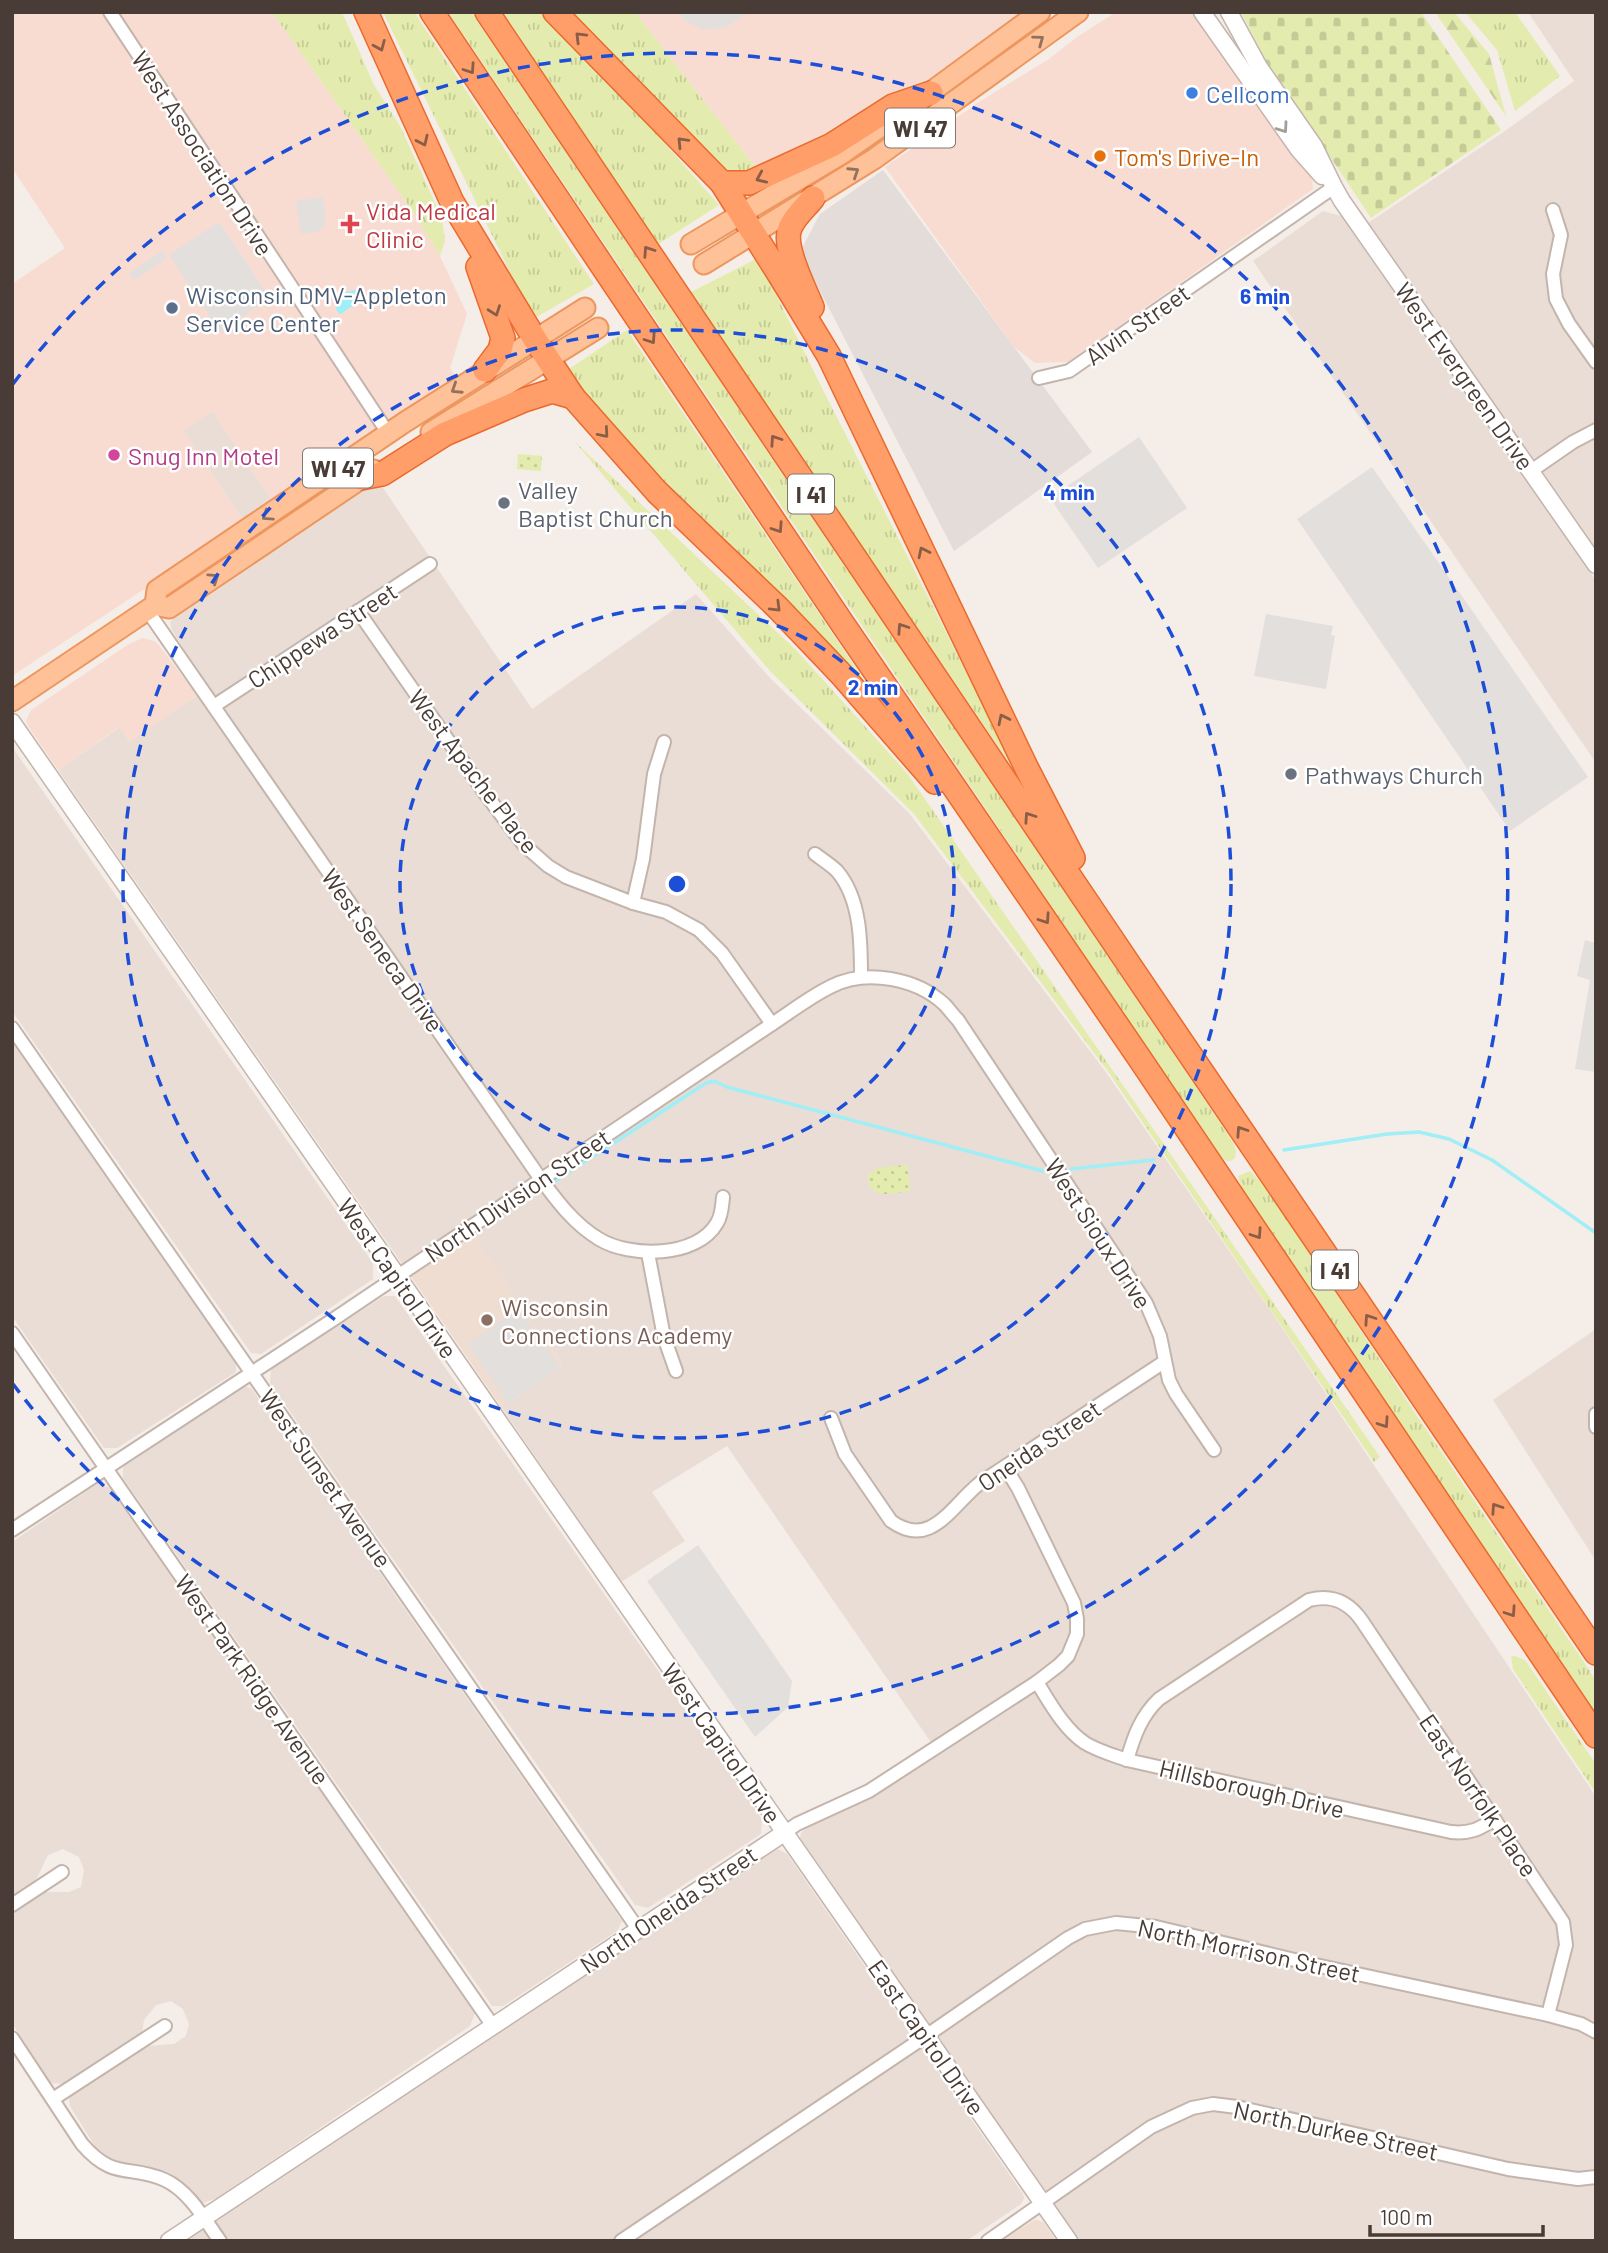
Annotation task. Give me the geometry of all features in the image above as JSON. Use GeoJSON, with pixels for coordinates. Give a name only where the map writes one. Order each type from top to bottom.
{"type":"FeatureCollection","features":[{"type":"Feature","properties":{"kind":"highway"},"geometry":{"type":"LineString","coordinates":[[366,12],[452,202],[502,335],[500,351],[485,370]]}},
{"type":"Feature","properties":{"kind":"highway","name":"I 41"},"geometry":{"type":"LineString","coordinates":[[432,12],[834,612],[1596,1736]]}},
{"type":"Feature","properties":{"kind":"highway","name":"I 41"},"geometry":{"type":"LineString","coordinates":[[486,12],[1596,1653]]}},
{"type":"Feature","properties":{"kind":"highway"},"geometry":{"type":"LineString","coordinates":[[555,12],[722,183],[829,356]]}},
{"type":"Feature","properties":{"kind":"highway"},"geometry":{"type":"LineString","coordinates":[[722,183],[749,183],[832,145],[893,106],[930,93]]}},
{"type":"Feature","properties":{"kind":"highway"},"geometry":{"type":"LineString","coordinates":[[813,198],[791,225],[788,239],[792,258],[829,356],[1027,769],[1061,836],[1119,934],[1136,975]]}},
{"type":"Feature","properties":{"kind":"highway"},"geometry":{"type":"LineString","coordinates":[[452,202],[573,397],[657,492],[778,608],[840,673],[946,795],[980,843],[1006,862]]}},
{"type":"Feature","properties":{"kind":"highway"},"geometry":{"type":"LineString","coordinates":[[361,478],[382,474],[445,434],[524,400],[552,391],[573,397]]}},
{"type":"Feature","properties":{"kind":"main road","name":"WI 47"},"geometry":{"type":"LineString","coordinates":[[691,244],[843,153],[1040,12]]}},
{"type":"Feature","properties":{"kind":"main road","name":"WI 47"},"geometry":{"type":"LineString","coordinates":[[704,264],[813,198],[925,124],[1078,12]]}},
{"type":"Feature","properties":{"kind":"main road","name":"WI 47"},"geometry":{"type":"LineString","coordinates":[[12,701],[151,608],[169,608],[417,440],[542,350],[585,308]]}},
{"type":"Feature","properties":{"kind":"main road","name":"WI 47"},"geometry":{"type":"LineString","coordinates":[[151,608],[157,590],[485,370],[598,328]]}},
{"type":"Feature","properties":{"kind":"street","name":"West Association Drive"},"geometry":{"type":"LineString","coordinates":[[110,12],[388,433]]}},
{"type":"Feature","properties":{"kind":"street","name":"West Evergreen Drive"},"geometry":{"type":"LineString","coordinates":[[1202,12],[1299,150],[1334,187],[1596,565]]}},
{"type":"Feature","properties":{"kind":"street"},"geometry":{"type":"LineString","coordinates":[[1213,12],[1265,87],[1282,100]]}},
{"type":"Feature","properties":{"kind":"street","name":"West Evergreen Drive"},"geometry":{"type":"LineString","coordinates":[[1229,12],[1259,67],[1314,146],[1334,187]]}},
{"type":"Feature","properties":{"kind":"street","name":"Alvin Street"},"geometry":{"type":"LineString","coordinates":[[1039,378],[1069,371],[1334,187]]}},
{"type":"Feature","properties":{"kind":"street"},"geometry":{"type":"LineString","coordinates":[[1553,210],[1561,235],[1553,274],[1556,299],[1569,324],[1596,362]]}},
{"type":"Feature","properties":{"kind":"street"},"geometry":{"type":"LineString","coordinates":[[1531,471],[1573,442],[1596,430]]}},
{"type":"Feature","properties":{"kind":"street","name":"Chippewa Street"},"geometry":{"type":"LineString","coordinates":[[214,706],[429,564]]}},
{"type":"Feature","properties":{"kind":"street","name":"West Seneca Drive"},"geometry":{"type":"LineString","coordinates":[[151,608],[214,706],[566,1212],[602,1241],[624,1249],[648,1253]]}},
{"type":"Feature","properties":{"kind":"street","name":"West Apache Place"},"geometry":{"type":"LineString","coordinates":[[358,611],[524,845],[548,866],[566,877],[633,903],[666,912],[686,922],[722,953],[772,1024]]}},
{"type":"Feature","properties":{"kind":"street","name":"West Capitol Drive"},"geometry":{"type":"LineString","coordinates":[[12,723],[784,1833]]}},
{"type":"Feature","properties":{"kind":"street"},"geometry":{"type":"LineString","coordinates":[[633,903],[643,859],[654,774],[664,741]]}},
{"type":"Feature","properties":{"kind":"street"},"geometry":{"type":"LineString","coordinates":[[815,854],[839,873],[854,906],[861,948],[861,977]]}},
{"type":"Feature","properties":{"kind":"street","name":"North Division Street"},"geometry":{"type":"LineString","coordinates":[[12,1530],[772,1024],[833,985],[861,977]]}},
{"type":"Feature","properties":{"kind":"street","name":"West Sioux Drive"},"geometry":{"type":"LineString","coordinates":[[861,977],[905,982],[925,990],[943,1003],[958,1020],[1146,1303],[1160,1336],[1164,1362],[1176,1394],[1214,1450]]}},
{"type":"Feature","properties":{"kind":"street","name":"West Sunset Avenue"},"geometry":{"type":"LineString","coordinates":[[12,1028],[638,1929]]}},
{"type":"Feature","properties":{"kind":"street"},"geometry":{"type":"LineString","coordinates":[[676,1371],[664,1337],[648,1253],[682,1247],[707,1234],[717,1224],[723,1197]]}},
{"type":"Feature","properties":{"kind":"street","name":"West Park Ridge Avenue"},"geometry":{"type":"LineString","coordinates":[[12,1333],[493,2026]]}},
{"type":"Feature","properties":{"kind":"street","name":"Oneida Street"},"geometry":{"type":"LineString","coordinates":[[831,1418],[845,1454],[891,1521],[902,1529],[918,1532],[929,1530],[942,1521],[966,1494],[1164,1362]]}},
{"type":"Feature","properties":{"kind":"street"},"geometry":{"type":"LineString","coordinates":[[1596,1414],[1596,1427]]}},
{"type":"Feature","properties":{"kind":"street","name":"North Oneida Street"},"geometry":{"type":"LineString","coordinates":[[169,2241],[784,1833],[869,1791],[1037,1682],[1068,1656],[1077,1634],[1074,1603],[1005,1467]]}},
{"type":"Feature","properties":{"kind":"street","name":"East Norfolk Place"},"geometry":{"type":"LineString","coordinates":[[1127,1760],[1141,1720],[1159,1699],[1309,1600],[1318,1597],[1333,1598],[1346,1603],[1355,1610],[1563,1922],[1566,1945],[1548,2015]]}},
{"type":"Feature","properties":{"kind":"street","name":"Hillsborough Drive"},"geometry":{"type":"LineString","coordinates":[[1037,1682],[1060,1717],[1082,1740],[1127,1760],[1451,1832],[1471,1832],[1494,1819]]}},
{"type":"Feature","properties":{"kind":"street","name":"East Capitol Drive"},"geometry":{"type":"LineString","coordinates":[[784,1833],[1069,2241]]}},
{"type":"Feature","properties":{"kind":"street"},"geometry":{"type":"LineString","coordinates":[[12,1905],[62,1872]]}},
{"type":"Feature","properties":{"kind":"street","name":"North Morrison Street"},"geometry":{"type":"LineString","coordinates":[[621,2241],[1085,1929],[1116,1923],[1156,1927],[1320,1966],[1548,2015],[1581,2024],[1596,2032]]}},
{"type":"Feature","properties":{"kind":"street"},"geometry":{"type":"LineString","coordinates":[[53,2099],[165,2026]]}},
{"type":"Feature","properties":{"kind":"street"},"geometry":{"type":"LineString","coordinates":[[12,2038],[82,2144],[103,2164],[118,2171],[165,2180],[182,2193],[220,2241]]}},
{"type":"Feature","properties":{"kind":"street","name":"North Durkee Street"},"geometry":{"type":"LineString","coordinates":[[988,2241],[1151,2127],[1192,2108],[1213,2105],[1237,2107],[1508,2169],[1578,2179],[1596,2177]]}},
{"type":"Feature","properties":{"kind":"shaded area"},"geometry":{"type":"Polygon","coordinates":[[[12,12],[272,12],[416,216],[440,256],[467,314],[450,368],[458,379],[274,503],[213,411],[183,430],[245,523],[12,676],[12,284],[65,248],[12,168],[12,12]]]}},
{"type":"Feature","properties":{"kind":"shaded area"},"geometry":{"type":"Polygon","coordinates":[[[635,12],[1030,12],[899,99],[760,173],[635,12]]]}},
{"type":"Feature","properties":{"kind":"shaded area"},"geometry":{"type":"Polygon","coordinates":[[[677,12],[749,12],[727,27],[702,29],[688,23],[677,12]]]}},
{"type":"Feature","properties":{"kind":"shaded area"},"geometry":{"type":"Polygon","coordinates":[[[1116,12],[1196,12],[1312,179],[1313,189],[1068,362],[1035,363],[1014,347],[885,167],[1116,12]]]}},
{"type":"Feature","properties":{"kind":"shaded area"},"geometry":{"type":"Polygon","coordinates":[[[1528,12],[1596,12],[1596,554],[1368,223],[1574,81],[1528,12]]]}},
{"type":"Feature","properties":{"kind":"shaded area"},"geometry":{"type":"Polygon","coordinates":[[[883,170],[1092,452],[954,551],[800,252],[820,214],[883,170]]]}},
{"type":"Feature","properties":{"kind":"shaded area"},"geometry":{"type":"Polygon","coordinates":[[[323,197],[326,226],[321,227],[321,231],[301,234],[296,201],[323,197]]]}},
{"type":"Feature","properties":{"kind":"shaded area"},"geometry":{"type":"Polygon","coordinates":[[[1323,211],[1341,216],[1596,581],[1596,763],[1253,261],[1323,211]]]}},
{"type":"Feature","properties":{"kind":"shaded area"},"geometry":{"type":"Polygon","coordinates":[[[219,222],[270,298],[220,332],[169,255],[219,222]]]}},
{"type":"Feature","properties":{"kind":"shaded area"},"geometry":{"type":"Polygon","coordinates":[[[162,251],[167,258],[134,281],[129,273],[162,251]]]}},
{"type":"Feature","properties":{"kind":"shaded area"},"geometry":{"type":"Polygon","coordinates":[[[213,411],[274,503],[245,523],[182,430],[213,411]]]}},
{"type":"Feature","properties":{"kind":"shaded area"},"geometry":{"type":"Polygon","coordinates":[[[1139,437],[1187,508],[1098,568],[1050,498],[1139,437]]]}},
{"type":"Feature","properties":{"kind":"shaded area"},"geometry":{"type":"Polygon","coordinates":[[[1372,467],[1588,777],[1510,831],[1297,519],[1372,467]]]}},
{"type":"Feature","properties":{"kind":"shaded area"},"geometry":{"type":"Polygon","coordinates":[[[379,482],[532,709],[696,594],[770,678],[909,813],[1105,1071],[1272,1313],[1596,1797],[1596,2241],[1079,2241],[800,1839],[805,1829],[865,1800],[939,1754],[727,1446],[652,1492],[685,1541],[621,1582],[502,1408],[563,1365],[471,1233],[410,1275],[58,770],[120,727],[129,741],[208,688],[172,630],[170,623],[175,613],[330,509],[379,482]]]}},
{"type":"Feature","properties":{"kind":"shaded area"},"geometry":{"type":"Polygon","coordinates":[[[1266,614],[1333,626],[1331,635],[1335,636],[1326,689],[1254,676],[1266,614]]]}},
{"type":"Feature","properties":{"kind":"shaded area"},"geometry":{"type":"Polygon","coordinates":[[[143,638],[158,644],[197,695],[130,742],[119,727],[58,770],[28,726],[26,721],[31,710],[129,644],[143,638]]]}},
{"type":"Feature","properties":{"kind":"shaded area"},"geometry":{"type":"Polygon","coordinates":[[[12,747],[373,1263],[373,1279],[261,1354],[251,1353],[12,1011],[12,747]]]}},
{"type":"Feature","properties":{"kind":"shaded area"},"geometry":{"type":"Polygon","coordinates":[[[1585,940],[1596,943],[1596,1072],[1575,1069],[1590,980],[1577,976],[1585,940]]]}},
{"type":"Feature","properties":{"kind":"shaded area"},"geometry":{"type":"Polygon","coordinates":[[[12,1039],[236,1361],[236,1372],[117,1448],[104,1448],[12,1316],[12,1039]]]}},
{"type":"Feature","properties":{"kind":"shaded area","name":"Wisconsin Connections Academy"},"geometry":{"type":"Polygon","coordinates":[[[471,1232],[563,1365],[502,1408],[410,1275],[471,1232]]]}},
{"type":"Feature","properties":{"kind":"shaded area"},"geometry":{"type":"Polygon","coordinates":[[[384,1296],[395,1296],[762,1819],[761,1834],[648,1908],[635,1905],[270,1383],[271,1369],[384,1296]]]}},
{"type":"Feature","properties":{"kind":"shaded area"},"geometry":{"type":"Polygon","coordinates":[[[519,1308],[560,1367],[508,1403],[468,1344],[519,1308]]]}},
{"type":"Feature","properties":{"kind":"shaded area"},"geometry":{"type":"Polygon","coordinates":[[[1596,1329],[1596,1561],[1493,1400],[1596,1329]]]}},
{"type":"Feature","properties":{"kind":"shaded area"},"geometry":{"type":"Polygon","coordinates":[[[243,1386],[251,1388],[622,1921],[617,1931],[503,2006],[492,2006],[123,1478],[123,1467],[243,1386]]]}},
{"type":"Feature","properties":{"kind":"shaded area"},"geometry":{"type":"Polygon","coordinates":[[[97,1484],[109,1487],[475,2013],[470,2026],[217,2198],[203,2203],[168,2172],[115,2161],[96,2148],[70,2106],[69,2097],[148,2046],[174,2044],[186,2036],[189,2024],[183,2009],[171,2001],[156,2005],[144,2020],[142,2033],[64,2084],[51,2083],[12,2023],[12,1913],[44,1892],[69,1892],[81,1887],[84,1870],[79,1857],[63,1849],[48,1855],[35,1882],[12,1896],[12,1542],[97,1484]]]}},
{"type":"Feature","properties":{"kind":"shaded area"},"geometry":{"type":"Polygon","coordinates":[[[698,1545],[792,1681],[788,1707],[755,1737],[647,1581],[698,1545]]]}},
{"type":"Feature","properties":{"kind":"shaded area"},"geometry":{"type":"Polygon","coordinates":[[[778,1849],[787,1854],[1023,2194],[1021,2204],[966,2241],[183,2241],[769,1852],[778,1849]]]}},
{"type":"Feature","properties":{"kind":"shaded area"},"geometry":{"type":"Polygon","coordinates":[[[1036,2219],[1044,2223],[1056,2241],[1001,2241],[1036,2219]]]}},
{"type":"Feature","properties":{"kind":"green space"},"geometry":{"type":"Polygon","coordinates":[[[272,12],[342,12],[374,85],[400,126],[442,218],[445,241],[440,256],[416,216],[272,12]]]}},
{"type":"Feature","properties":{"kind":"green space"},"geometry":{"type":"Polygon","coordinates":[[[383,12],[414,12],[594,284],[533,319],[383,12]]]}},
{"type":"Feature","properties":{"kind":"green space"},"geometry":{"type":"Polygon","coordinates":[[[448,12],[471,12],[1233,1142],[1236,1151],[1235,1158],[1231,1161],[1224,1160],[1216,1150],[448,12]]]}},
{"type":"Feature","properties":{"kind":"green space"},"geometry":{"type":"Polygon","coordinates":[[[503,12],[543,12],[594,63],[719,205],[657,245],[503,12]]]}},
{"type":"Feature","properties":{"kind":"green space"},"geometry":{"type":"Polygon","coordinates":[[[571,12],[635,12],[760,173],[731,177],[571,12]]]}},
{"type":"Feature","properties":{"kind":"green space"},"geometry":{"type":"Polygon","coordinates":[[[1241,12],[1421,12],[1501,130],[1371,218],[1266,61],[1241,12]]]}},
{"type":"Feature","properties":{"kind":"green space"},"geometry":{"type":"Polygon","coordinates":[[[1435,12],[1454,12],[1489,54],[1506,116],[1435,12]]]}},
{"type":"Feature","properties":{"kind":"green space"},"geometry":{"type":"Polygon","coordinates":[[[1465,12],[1515,12],[1560,76],[1515,111],[1497,50],[1465,12]]]}},
{"type":"Feature","properties":{"kind":"green space"},"geometry":{"type":"Polygon","coordinates":[[[758,258],[824,392],[1020,778],[689,293],[758,258]]]}},
{"type":"Feature","properties":{"kind":"green space"},"geometry":{"type":"Polygon","coordinates":[[[627,330],[870,689],[721,543],[574,384],[569,369],[627,330]]]}},
{"type":"Feature","properties":{"kind":"green space"},"geometry":{"type":"Polygon","coordinates":[[[574,441],[797,651],[907,773],[1380,1457],[1374,1462],[1107,1070],[914,814],[770,671],[574,441]]]}},
{"type":"Feature","properties":{"kind":"green space"},"geometry":{"type":"Polygon","coordinates":[[[518,454],[542,456],[541,471],[517,469],[518,454]]]}},
{"type":"Feature","properties":{"kind":"green space"},"geometry":{"type":"Polygon","coordinates":[[[908,1165],[910,1191],[882,1194],[872,1189],[869,1184],[868,1175],[876,1169],[908,1165]]]}},
{"type":"Feature","properties":{"kind":"green space"},"geometry":{"type":"Polygon","coordinates":[[[1250,1171],[1266,1187],[1596,1680],[1596,1714],[1242,1190],[1238,1176],[1250,1171]]]}},
{"type":"Feature","properties":{"kind":"green space"},"geometry":{"type":"Polygon","coordinates":[[[1511,1655],[1525,1660],[1596,1764],[1596,1793],[1513,1669],[1511,1655]]]}},
{"type":"Feature","properties":{"kind":"water"},"geometry":{"type":"Polygon","coordinates":[[[362,288],[365,297],[341,314],[338,313],[335,305],[339,294],[362,288]]]}},
{"type":"Feature","properties":{"kind":"waterway"},"geometry":{"type":"LineString","coordinates":[[555,1181],[706,1083],[714,1081],[727,1087],[1043,1171]]}},
{"type":"Feature","properties":{"kind":"waterway"},"geometry":{"type":"LineString","coordinates":[[1284,1150],[1387,1134],[1419,1132],[1449,1139],[1492,1160],[1596,1233]]}},
{"type":"Feature","properties":{"kind":"waterway"},"geometry":{"type":"LineString","coordinates":[[1071,1169],[1154,1160]]}},
{"type":"Feature","properties":{"kind":"place","name":"Cellcom"},"geometry":{"type":"Point","coordinates":[1192,93]}},
{"type":"Feature","properties":{"kind":"place","name":"Tom's Drive-In"},"geometry":{"type":"Point","coordinates":[1100,156]}},
{"type":"Feature","properties":{"kind":"place","name":"Vida Medical Clinic"},"geometry":{"type":"Point","coordinates":[350,224]}},
{"type":"Feature","properties":{"kind":"place","name":"Wisconsin DMV-Appleton Service Center"},"geometry":{"type":"Point","coordinates":[172,308]}},
{"type":"Feature","properties":{"kind":"place","name":"Snug Inn Motel"},"geometry":{"type":"Point","coordinates":[114,455]}},
{"type":"Feature","properties":{"kind":"place","name":"Valley Baptist Church"},"geometry":{"type":"Point","coordinates":[504,503]}},
{"type":"Feature","properties":{"kind":"place","name":"Pathways Church"},"geometry":{"type":"Point","coordinates":[1291,774]}},
{"type":"Feature","properties":{"kind":"place","name":"Wisconsin Connections Academy"},"geometry":{"type":"Point","coordinates":[487,1320]}}]}
